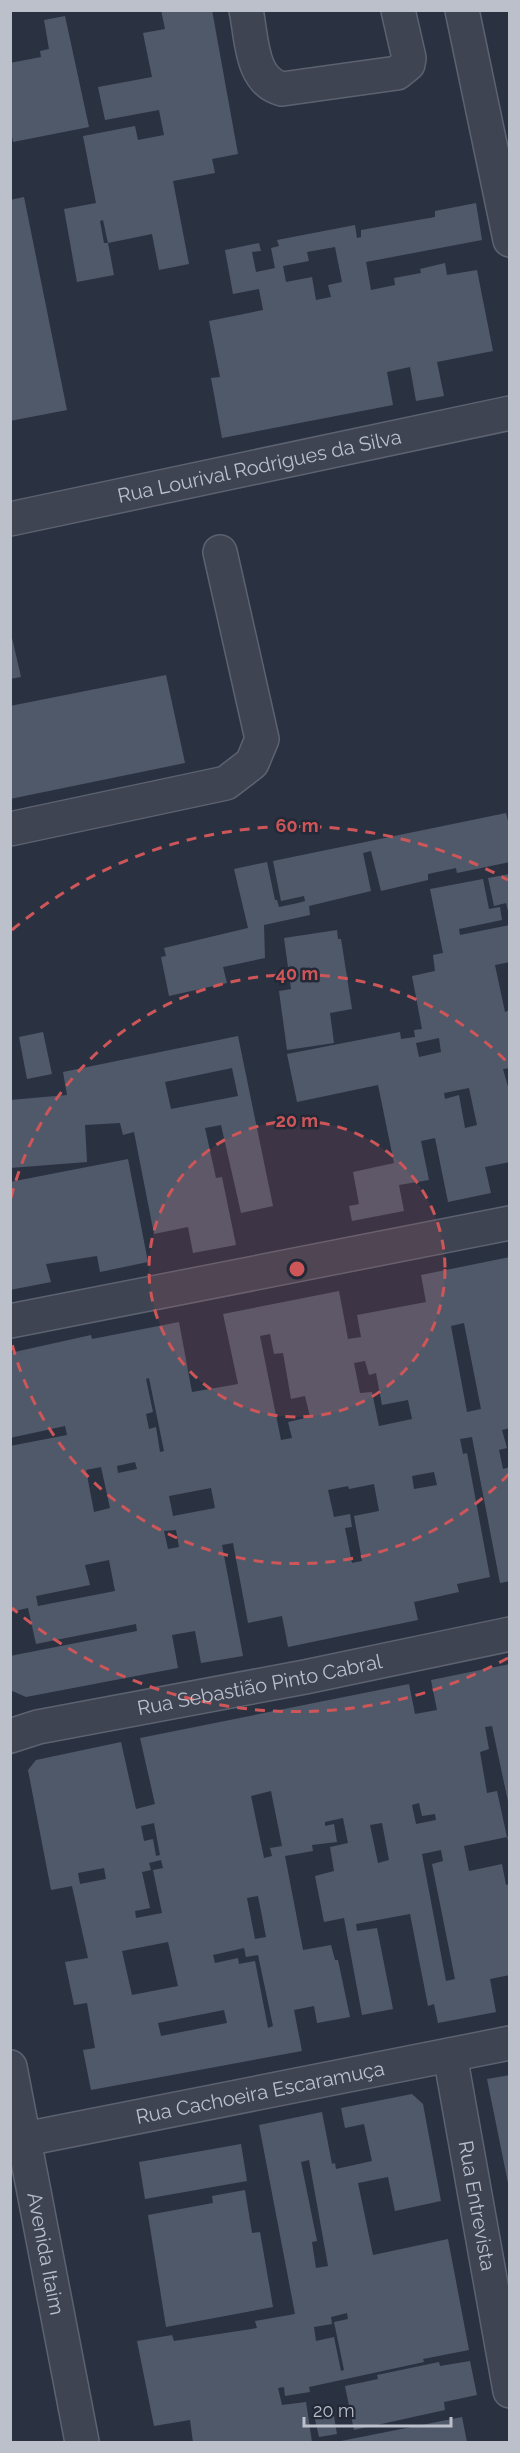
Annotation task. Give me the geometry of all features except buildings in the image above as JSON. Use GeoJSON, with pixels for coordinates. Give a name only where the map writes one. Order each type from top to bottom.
{"type":"FeatureCollection","features":[{"type":"Feature","properties":{"kind":"street"},"geometry":{"type":"LineString","coordinates":[[246,10],[259,74],[273,87],[282,89],[397,74],[404,70],[409,58],[398,10]]}},
{"type":"Feature","properties":{"kind":"street"},"geometry":{"type":"LineString","coordinates":[[462,10],[510,240]]}},
{"type":"Feature","properties":{"kind":"street","name":"Rua Lourival Rodrigues da Silva"},"geometry":{"type":"LineString","coordinates":[[10,519],[510,413]]}},
{"type":"Feature","properties":{"kind":"street"},"geometry":{"type":"LineString","coordinates":[[10,830],[226,783],[252,763],[262,739],[220,552]]}},
{"type":"Feature","properties":{"kind":"street"},"geometry":{"type":"LineString","coordinates":[[10,1321],[510,1223]]}},
{"type":"Feature","properties":{"kind":"street","name":"Rua Sebastião Pinto Cabral"},"geometry":{"type":"LineString","coordinates":[[10,1736],[38,1727],[305,1677],[510,1635]]}},
{"type":"Feature","properties":{"kind":"street","name":"Rua Cachoeira Escaramuça"},"geometry":{"type":"LineString","coordinates":[[18,2141],[510,2043]]}},
{"type":"Feature","properties":{"kind":"street","name":"Rua Entrevista"},"geometry":{"type":"LineString","coordinates":[[450,2055],[510,2391]]}},
{"type":"Feature","properties":{"kind":"street","name":"Avenida Itaim"},"geometry":{"type":"LineString","coordinates":[[10,2067],[18,2141],[82,2442]]}}]}
